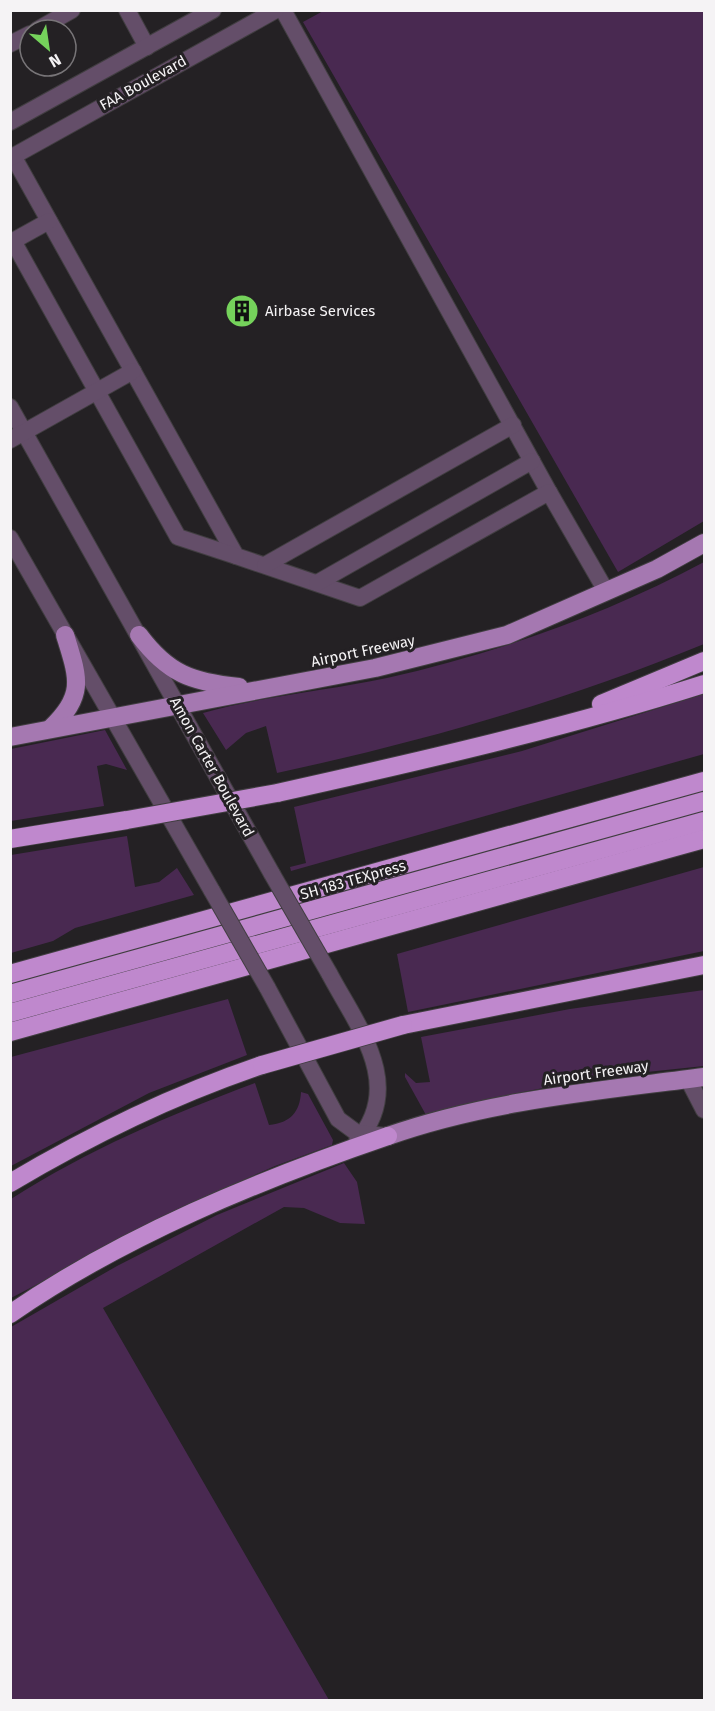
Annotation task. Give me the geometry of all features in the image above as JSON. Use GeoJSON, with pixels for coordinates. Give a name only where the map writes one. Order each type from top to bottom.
{"type":"FeatureCollection","features":[{"type":"Feature","properties":{"kind":"highway"},"geometry":{"type":"LineString","coordinates":[[460,750],[590,708],[705,661]]}},
{"type":"Feature","properties":{"kind":"highway"},"geometry":{"type":"LineString","coordinates":[[10,839],[277,793],[460,750],[636,705],[705,684]]}},
{"type":"Feature","properties":{"kind":"highway"},"geometry":{"type":"LineString","coordinates":[[10,974],[705,781]]}},
{"type":"Feature","properties":{"kind":"highway","name":"SH 183 TEXpress"},"geometry":{"type":"LineString","coordinates":[[10,994],[705,801]]}},
{"type":"Feature","properties":{"kind":"highway"},"geometry":{"type":"LineString","coordinates":[[10,1013],[705,821]]}},
{"type":"Feature","properties":{"kind":"highway"},"geometry":{"type":"LineString","coordinates":[[10,1032],[705,839]]}},
{"type":"Feature","properties":{"kind":"highway"},"geometry":{"type":"LineString","coordinates":[[10,1183],[71,1147],[137,1113],[204,1085],[262,1065],[403,1025],[705,964]]}},
{"type":"Feature","properties":{"kind":"highway"},"geometry":{"type":"LineString","coordinates":[[670,972],[705,970]]}},
{"type":"Feature","properties":{"kind":"highway"},"geometry":{"type":"LineString","coordinates":[[10,1314],[38,1295],[147,1235],[283,1174],[388,1136]]}},
{"type":"Feature","properties":{"kind":"highway"},"geometry":{"type":"LineString","coordinates":[[10,1306],[38,1295]]}},
{"type":"Feature","properties":{"kind":"main road","name":"Airport Freeway"},"geometry":{"type":"LineString","coordinates":[[10,737],[375,668],[507,635],[657,569],[705,543]]}},
{"type":"Feature","properties":{"kind":"main road"},"geometry":{"type":"LineString","coordinates":[[51,728],[67,713],[76,695],[77,672],[65,635]]}},
{"type":"Feature","properties":{"kind":"main road"},"geometry":{"type":"LineString","coordinates":[[139,635],[163,662],[201,683],[258,690]]}},
{"type":"Feature","properties":{"kind":"main road","name":"Airport Freeway"},"geometry":{"type":"LineString","coordinates":[[388,1136],[456,1116],[549,1097],[696,1078]]}},
{"type":"Feature","properties":{"kind":"street"},"geometry":{"type":"LineString","coordinates":[[58,18],[72,10]]}},
{"type":"Feature","properties":{"kind":"street"},"geometry":{"type":"LineString","coordinates":[[127,10],[147,47]]}},
{"type":"Feature","properties":{"kind":"street","name":"FAA Boulevard"},"geometry":{"type":"LineString","coordinates":[[12,157],[276,10]]}},
{"type":"Feature","properties":{"kind":"street"},"geometry":{"type":"LineString","coordinates":[[283,10],[606,591]]}},
{"type":"Feature","properties":{"kind":"street","name":"FAA Boulevard"},"geometry":{"type":"LineString","coordinates":[[10,122],[207,12]]}},
{"type":"Feature","properties":{"kind":"street"},"geometry":{"type":"LineString","coordinates":[[12,157],[236,555]]}},
{"type":"Feature","properties":{"kind":"street"},"geometry":{"type":"LineString","coordinates":[[49,220],[13,241],[178,537],[360,598],[549,492]]}},
{"type":"Feature","properties":{"kind":"street"},"geometry":{"type":"LineString","coordinates":[[18,436],[133,372]]}},
{"type":"Feature","properties":{"kind":"street","name":"Amon Carter Boulevard"},"geometry":{"type":"LineString","coordinates":[[10,407],[18,436],[139,635],[329,973],[368,1047],[376,1069],[379,1098],[375,1113],[363,1135],[347,1150]]}},
{"type":"Feature","properties":{"kind":"street"},"geometry":{"type":"LineString","coordinates":[[265,565],[513,425]]}},
{"type":"Feature","properties":{"kind":"street"},"geometry":{"type":"LineString","coordinates":[[317,583],[532,461]]}},
{"type":"Feature","properties":{"kind":"street"},"geometry":{"type":"LineString","coordinates":[[10,538],[267,987],[334,1113],[347,1128],[363,1135],[388,1136]]}},
{"type":"Feature","properties":{"kind":"street"},"geometry":{"type":"LineString","coordinates":[[696,1078],[705,1110]]}},
{"type":"Feature","properties":{"kind":"shaded area"},"geometry":{"type":"Polygon","coordinates":[[[325,10],[704,11],[704,521],[618,572],[303,22],[325,10]]]}},
{"type":"Feature","properties":{"kind":"shaded area"},"geometry":{"type":"Polygon","coordinates":[[[704,562],[704,644],[599,684],[494,718],[332,761],[277,773],[266,726],[246,733],[226,750],[203,713],[248,702],[364,683],[469,657],[589,615],[704,562]]]}},
{"type":"Feature","properties":{"kind":"shaded area"},"geometry":{"type":"Polygon","coordinates":[[[704,694],[704,754],[291,871],[290,867],[306,863],[294,807],[522,751],[704,694]]]}},
{"type":"Feature","properties":{"kind":"shaded area"},"geometry":{"type":"Polygon","coordinates":[[[105,730],[127,770],[106,764],[97,766],[104,806],[11,821],[11,749],[105,730]]]}},
{"type":"Feature","properties":{"kind":"shaded area"},"geometry":{"type":"Polygon","coordinates":[[[127,836],[135,887],[159,882],[177,868],[194,895],[75,928],[53,941],[11,953],[11,855],[127,836]]]}},
{"type":"Feature","properties":{"kind":"shaded area"},"geometry":{"type":"Polygon","coordinates":[[[704,867],[704,951],[408,1012],[397,954],[704,867]]]}},
{"type":"Feature","properties":{"kind":"shaded area"},"geometry":{"type":"Polygon","coordinates":[[[704,990],[704,1066],[599,1077],[488,1099],[426,1115],[405,1077],[405,1073],[416,1083],[430,1082],[421,1037],[570,1009],[704,990]]]}},
{"type":"Feature","properties":{"kind":"shaded area"},"geometry":{"type":"Polygon","coordinates":[[[228,999],[247,1055],[149,1093],[11,1166],[11,1057],[228,999]]]}},
{"type":"Feature","properties":{"kind":"shaded area"},"geometry":{"type":"Polygon","coordinates":[[[255,1083],[269,1125],[289,1119],[299,1105],[301,1092],[308,1094],[333,1140],[332,1145],[275,1166],[207,1196],[11,1298],[11,1199],[99,1149],[191,1108],[255,1083]]]}},
{"type":"Feature","properties":{"kind":"shaded area"},"geometry":{"type":"Polygon","coordinates":[[[344,1163],[357,1182],[365,1224],[340,1223],[304,1208],[284,1207],[103,1308],[329,1700],[11,1700],[11,1327],[117,1266],[217,1215],[344,1163]]]}},
{"type":"Feature","properties":{"kind":"place","name":"Airbase Services"},"geometry":{"type":"Point","coordinates":[242,311]}}]}
